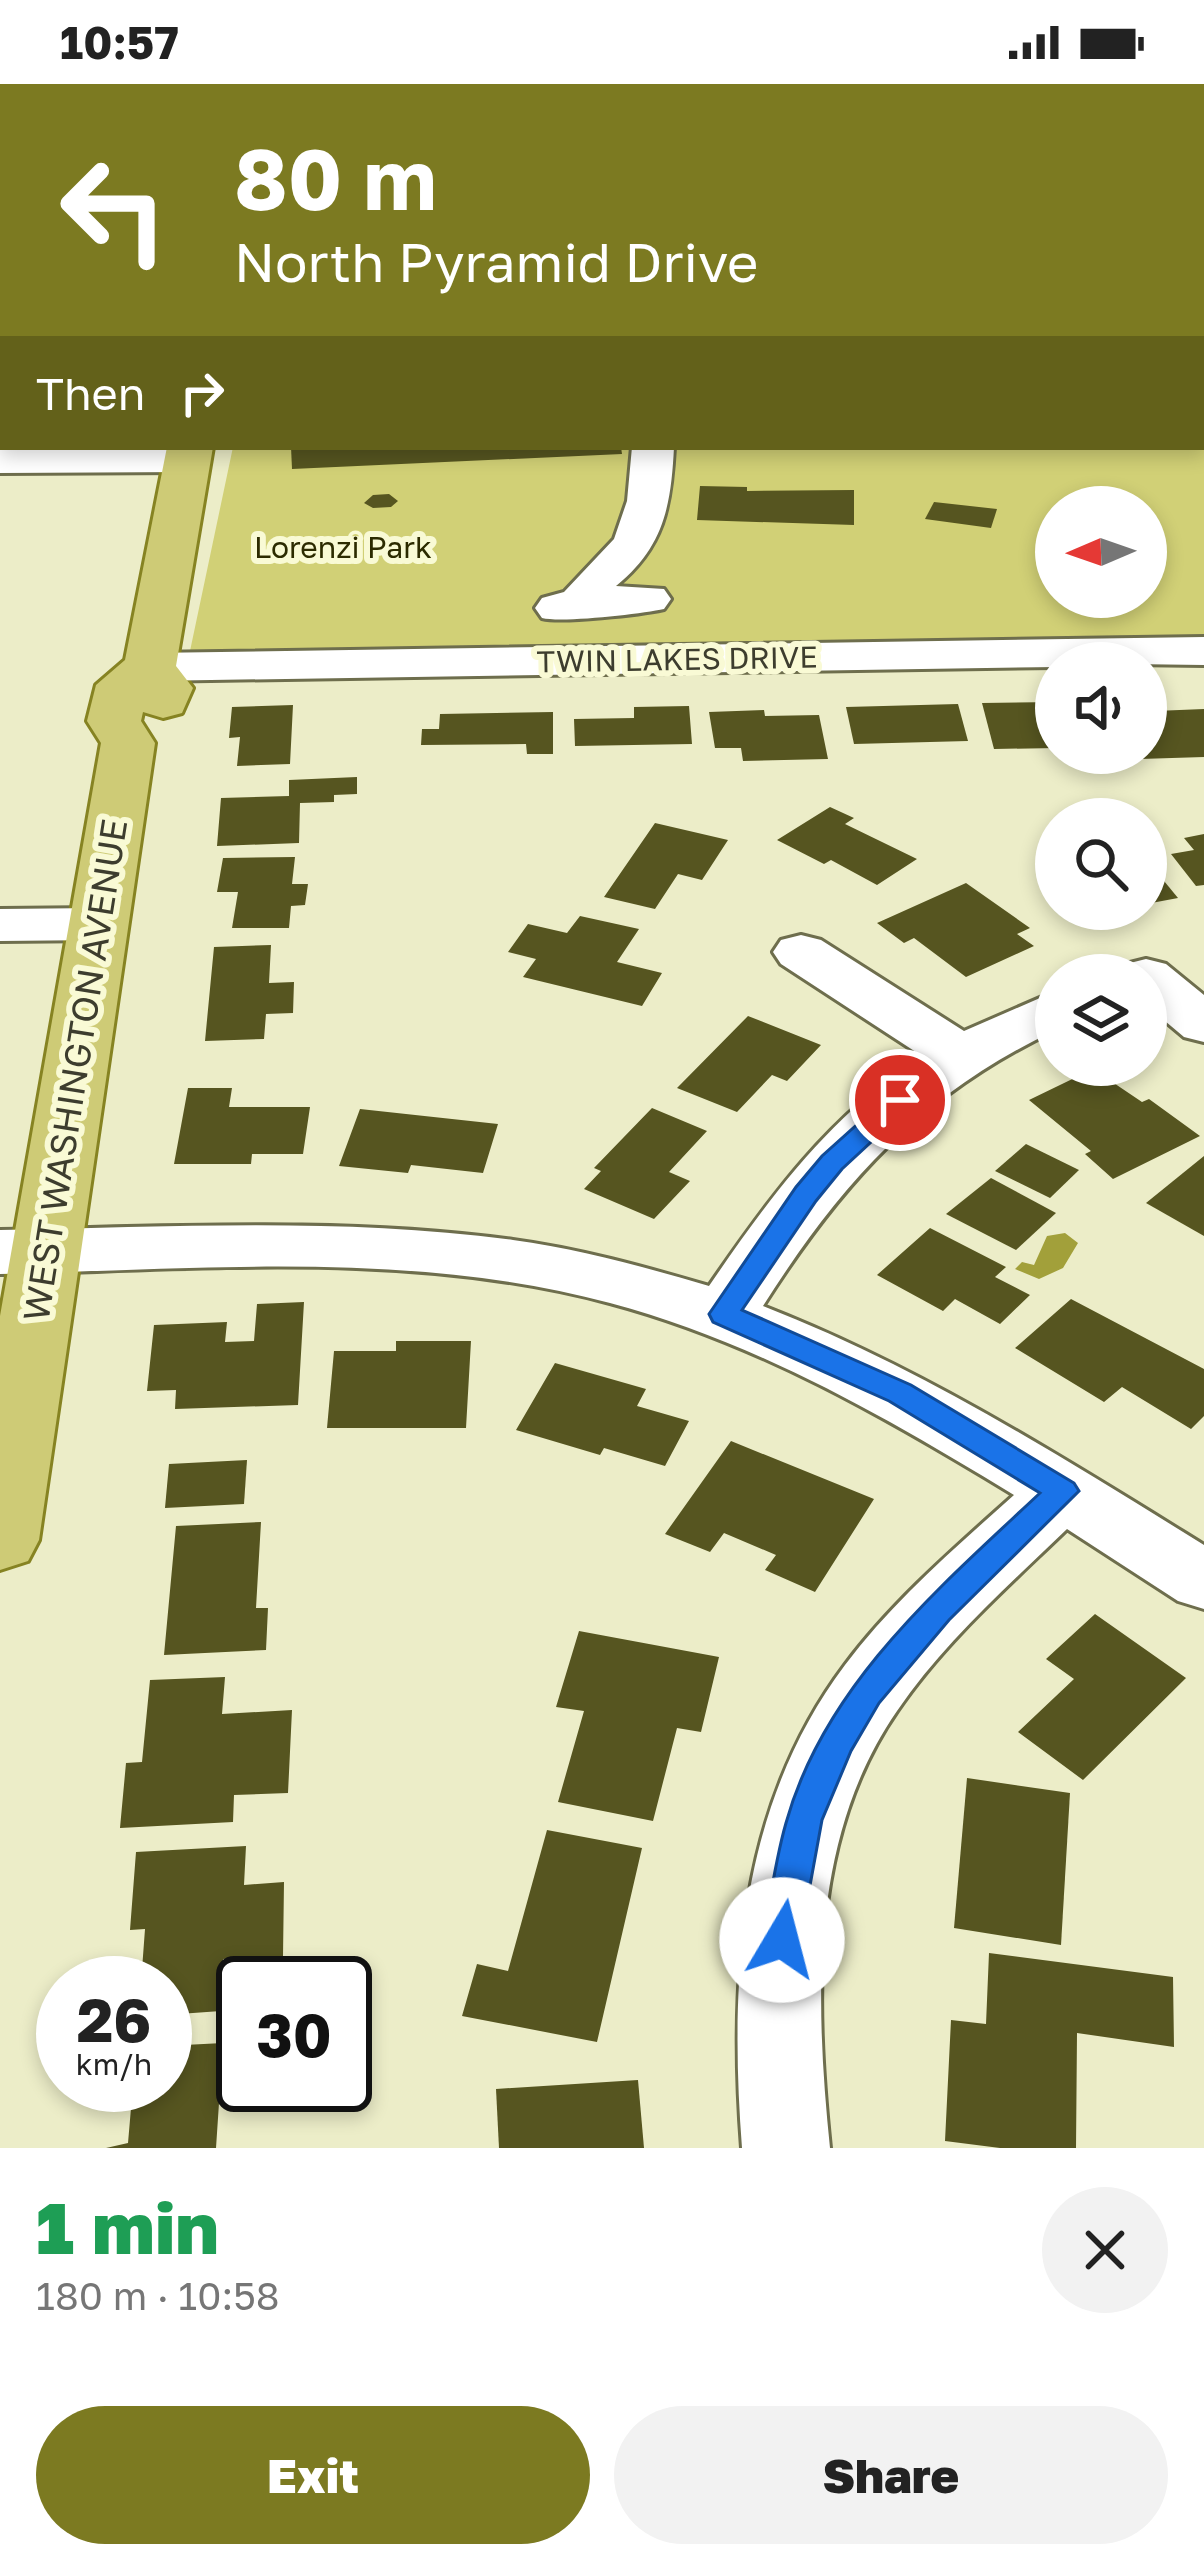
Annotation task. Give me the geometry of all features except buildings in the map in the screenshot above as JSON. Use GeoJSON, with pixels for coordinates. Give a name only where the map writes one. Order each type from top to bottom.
{"type":"FeatureCollection","features":[{"type":"Feature","properties":{"kind":"main road","name":"WEST WASHINGTON AVENUE"},"geometry":{"type":"LineString","coordinates":[[0,1540],[22,1251],[99,924],[128,743],[159,721],[166,688],[151,667],[188,453]]}},
{"type":"Feature","properties":{"kind":"street"},"geometry":{"type":"LineString","coordinates":[[584,601],[586,587],[628,553],[647,520],[653,450]]}},
{"type":"Feature","properties":{"kind":"street"},"geometry":{"type":"LineString","coordinates":[[0,460],[188,453]]}},
{"type":"Feature","properties":{"kind":"street"},"geometry":{"type":"LineString","coordinates":[[538,662],[538,643],[556,609],[584,601],[648,599]]}},
{"type":"Feature","properties":{"kind":"street","name":"TWIN LAKES DRIVE"},"geometry":{"type":"LineString","coordinates":[[151,667],[1204,651]]}},
{"type":"Feature","properties":{"kind":"street"},"geometry":{"type":"LineString","coordinates":[[0,925],[99,924]]}},
{"type":"Feature","properties":{"kind":"street"},"geometry":{"type":"LineString","coordinates":[[801,952],[962,1056]]}},
{"type":"Feature","properties":{"kind":"street"},"geometry":{"type":"LineString","coordinates":[[1167,971],[1204,961]]}},
{"type":"Feature","properties":{"kind":"street"},"geometry":{"type":"LineString","coordinates":[[1167,993],[1204,1024]]}},
{"type":"Feature","properties":{"kind":"street"},"geometry":{"type":"LineString","coordinates":[[724,1314],[832,1163],[900,1100],[962,1056],[1035,1019]]}},
{"type":"Feature","properties":{"kind":"street"},"geometry":{"type":"LineString","coordinates":[[22,1251],[313,1244],[542,1266],[626,1284],[724,1314],[900,1393],[1204,1581]]}},
{"type":"Feature","properties":{"kind":"street"},"geometry":{"type":"LineString","coordinates":[[786,2148],[778,2077],[776,1983],[786,1896],[804,1820],[836,1746],[878,1678],[937,1610],[1063,1491]]}},
{"type":"Feature","properties":{"kind":"green space","name":"Lorenzi Park"},"geometry":{"type":"Polygon","coordinates":[[[232,450],[1204,450],[1204,636],[190,651],[232,450]]]}},
{"type":"Feature","properties":{"kind":"shaded area"},"geometry":{"type":"Polygon","coordinates":[[[1065,1233],[1078,1243],[1063,1268],[1039,1279],[1015,1269],[1022,1262],[1034,1265],[1047,1236],[1065,1233]]]}},
{"type":"Feature","properties":{"kind":"route"},"geometry":{"type":"LineString","coordinates":[[782,1940],[786,1896],[804,1820],[836,1746],[867,1694],[937,1610],[1063,1491],[900,1393],[724,1314],[806,1194],[900,1100]]}}]}
